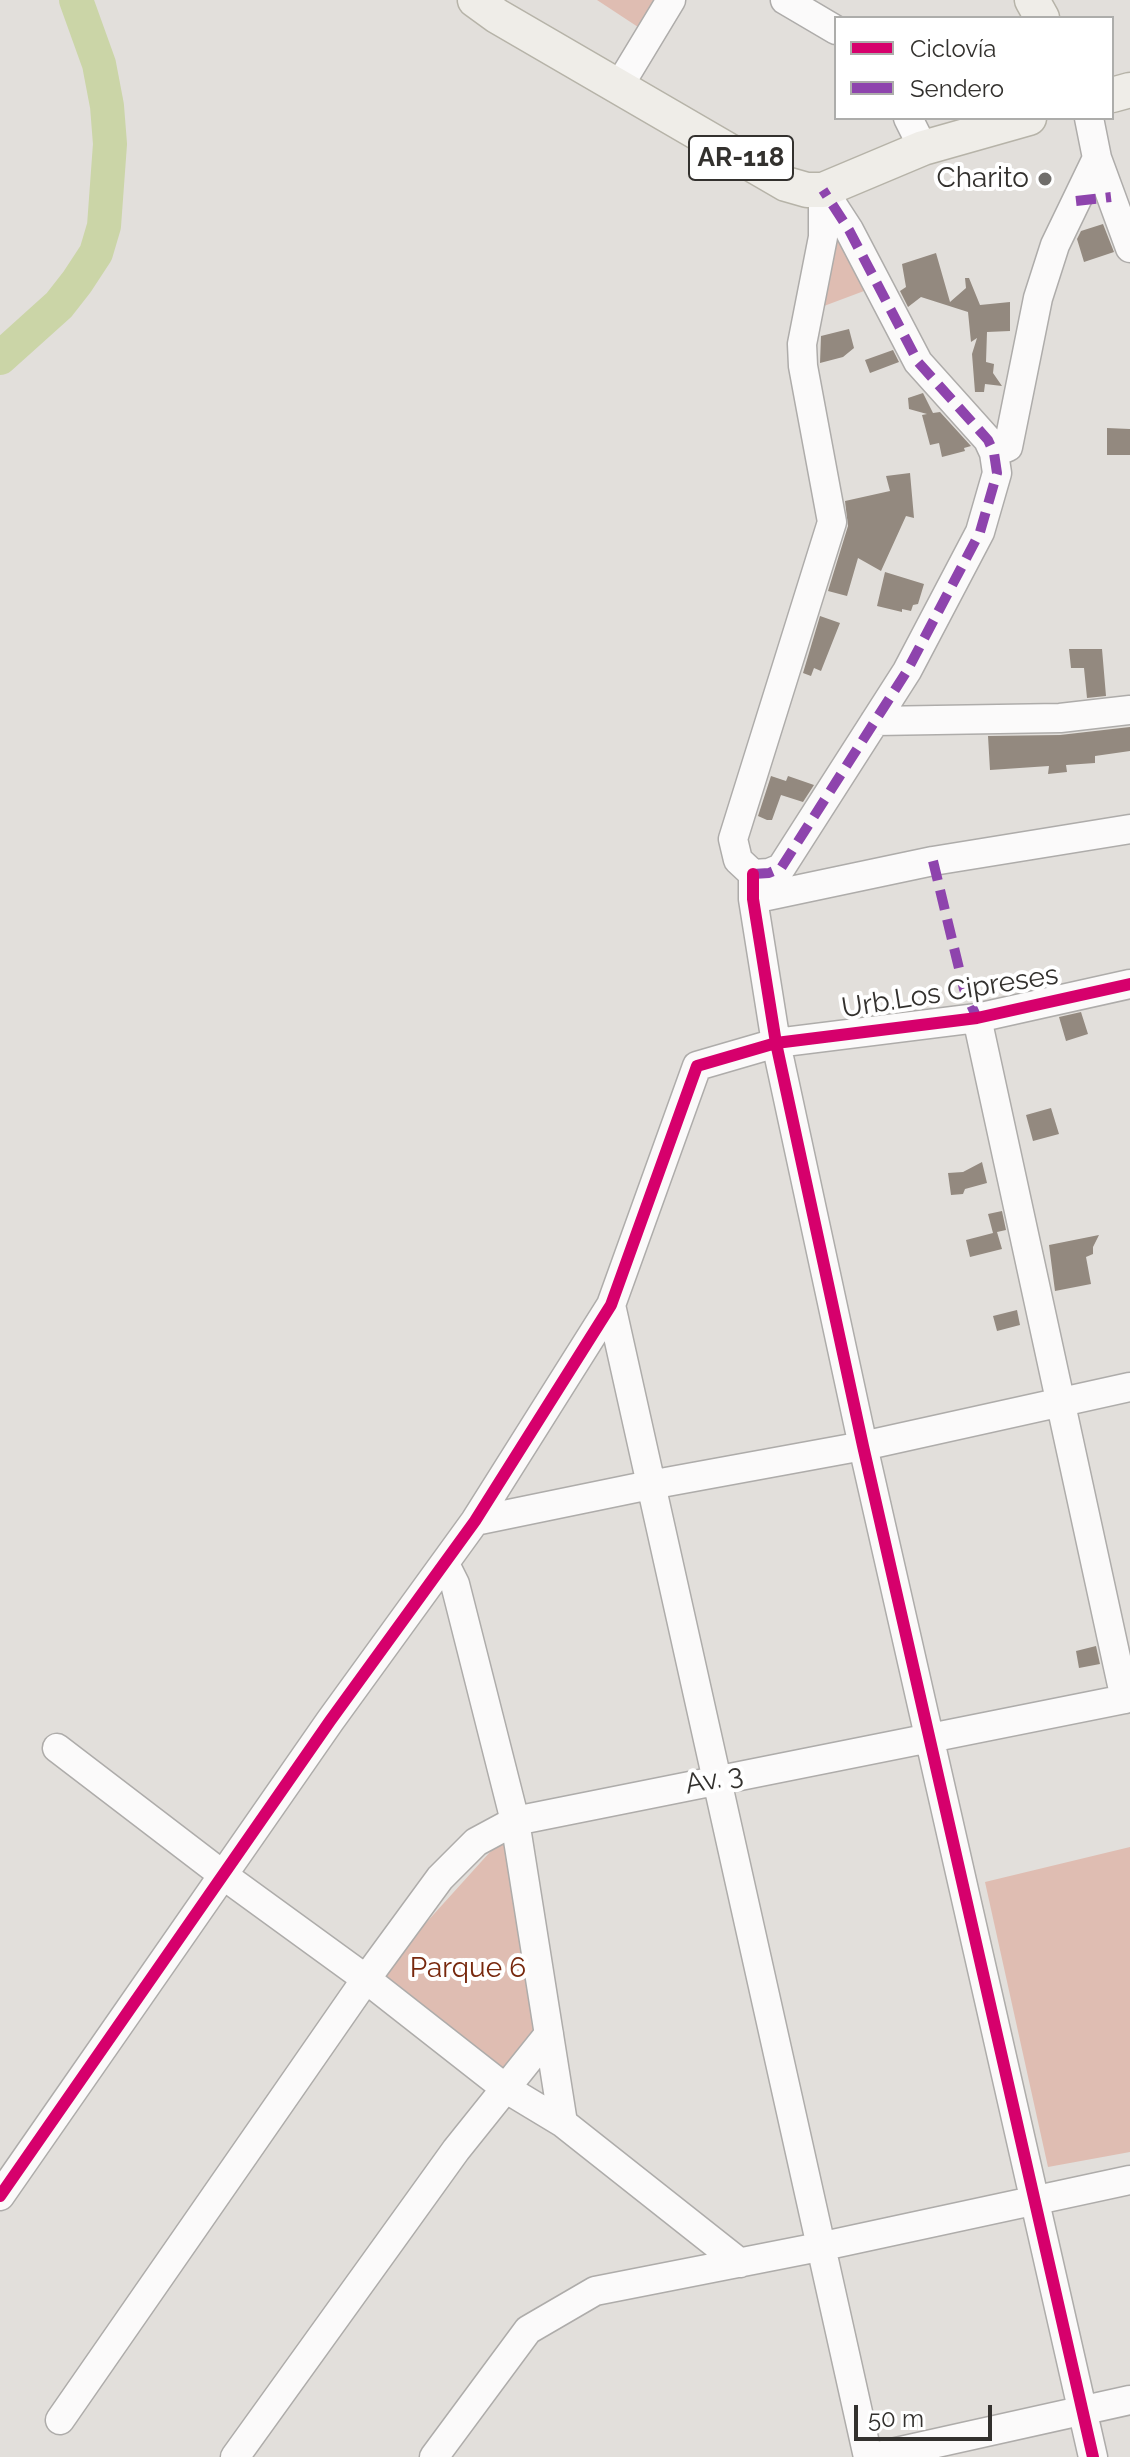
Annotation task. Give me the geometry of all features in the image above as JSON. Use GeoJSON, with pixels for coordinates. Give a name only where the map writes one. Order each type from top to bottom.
{"type":"FeatureCollection","features":[{"type":"Feature","properties":{"kind":"main road","name":"AR-118"},"geometry":{"type":"LineString","coordinates":[[475,0],[497,16],[786,184],[807,190],[823,190],[923,148],[1022,120]]}},
{"type":"Feature","properties":{"kind":"street"},"geometry":{"type":"LineString","coordinates":[[619,86],[671,0]]}},
{"type":"Feature","properties":{"kind":"street"},"geometry":{"type":"LineString","coordinates":[[785,0],[834,29]]}},
{"type":"Feature","properties":{"kind":"street"},"geometry":{"type":"LineString","coordinates":[[909,120],[923,148]]}},
{"type":"Feature","properties":{"kind":"street"},"geometry":{"type":"LineString","coordinates":[[1089,120],[1097,158],[1130,248]]}},
{"type":"Feature","properties":{"kind":"street"},"geometry":{"type":"LineString","coordinates":[[994,453],[1008,447],[1038,298],[1055,245],[1097,158]]}},
{"type":"Feature","properties":{"kind":"street"},"geometry":{"type":"LineString","coordinates":[[753,886],[781,868],[907,671],[980,532],[997,473],[988,440],[918,362],[849,230],[823,190]]}},
{"type":"Feature","properties":{"kind":"street"},"geometry":{"type":"LineString","coordinates":[[823,190],[823,237],[802,344],[803,366],[832,522],[733,839],[738,860],[753,886],[776,1043],[863,1446],[1093,2457]]}},
{"type":"Feature","properties":{"kind":"street"},"geometry":{"type":"LineString","coordinates":[[875,721],[1060,718],[1130,710]]}},
{"type":"Feature","properties":{"kind":"street"},"geometry":{"type":"LineString","coordinates":[[753,886],[1130,829]]}},
{"type":"Feature","properties":{"kind":"street","name":"Urb.Los Cipreses"},"geometry":{"type":"LineString","coordinates":[[611,1305],[697,1066],[776,1043],[977,1018],[1130,984]]}},
{"type":"Feature","properties":{"kind":"street"},"geometry":{"type":"LineString","coordinates":[[977,1018],[1128,1699]]}},
{"type":"Feature","properties":{"kind":"street"},"geometry":{"type":"LineString","coordinates":[[611,1305],[868,2457]]}},
{"type":"Feature","properties":{"kind":"street"},"geometry":{"type":"LineString","coordinates":[[0,2196],[330,1721],[475,1521],[611,1305]]}},
{"type":"Feature","properties":{"kind":"street"},"geometry":{"type":"LineString","coordinates":[[475,1521],[863,1446],[1130,1387]]}},
{"type":"Feature","properties":{"kind":"street"},"geometry":{"type":"LineString","coordinates":[[445,1564],[455,1584],[515,1821],[563,2123]]}},
{"type":"Feature","properties":{"kind":"street","name":"Av. 3"},"geometry":{"type":"LineString","coordinates":[[60,2420],[366,1979],[440,1878],[476,1842],[515,1821],[1128,1699]]}},
{"type":"Feature","properties":{"kind":"street"},"geometry":{"type":"LineString","coordinates":[[57,1748],[366,1979],[505,2088],[563,2123],[740,2263]]}},
{"type":"Feature","properties":{"kind":"street"},"geometry":{"type":"LineString","coordinates":[[235,2457],[456,2150],[549,2034]]}},
{"type":"Feature","properties":{"kind":"street"},"geometry":{"type":"LineString","coordinates":[[434,2457],[528,2330],[595,2291],[819,2247],[1130,2180]]}},
{"type":"Feature","properties":{"kind":"street"},"geometry":{"type":"LineString","coordinates":[[874,2457],[1130,2400]]}},
{"type":"Feature","properties":{"kind":"green space"},"geometry":{"type":"Polygon","coordinates":[[[597,0],[656,0],[638,27],[597,0]]]}},
{"type":"Feature","properties":{"kind":"green space"},"geometry":{"type":"Polygon","coordinates":[[[834,236],[872,288],[816,309],[834,236]]]}},
{"type":"Feature","properties":{"kind":"green space","name":"Parque 6"},"geometry":{"type":"Polygon","coordinates":[[[509,1831],[539,2028],[505,2088],[377,1977],[509,1831]]]}},
{"type":"Feature","properties":{"kind":"green space"},"geometry":{"type":"Polygon","coordinates":[[[1130,1847],[1130,2152],[1048,2167],[985,1882],[1130,1847]]]}},
{"type":"Feature","properties":{"kind":"building"},"geometry":{"type":"Polygon","coordinates":[[[1103,224],[1114,252],[1084,262],[1077,239],[1081,231],[1103,224]]]}},
{"type":"Feature","properties":{"kind":"building"},"geometry":{"type":"Polygon","coordinates":[[[936,253],[950,302],[966,288],[965,278],[969,278],[980,305],[1010,302],[1010,331],[987,332],[986,362],[994,364],[993,373],[1002,386],[985,384],[984,392],[975,392],[972,354],[977,338],[971,342],[968,312],[921,297],[908,307],[900,291],[906,287],[902,264],[936,253]]]}},
{"type":"Feature","properties":{"kind":"building"},"geometry":{"type":"Polygon","coordinates":[[[849,329],[854,348],[843,357],[820,363],[821,336],[849,329]]]}},
{"type":"Feature","properties":{"kind":"building"},"geometry":{"type":"Polygon","coordinates":[[[893,350],[899,362],[870,373],[865,360],[893,350]]]}},
{"type":"Feature","properties":{"kind":"building"},"geometry":{"type":"Polygon","coordinates":[[[923,393],[933,413],[940,412],[971,446],[964,448],[965,451],[942,457],[939,443],[930,445],[922,415],[927,414],[909,409],[908,398],[923,393]]]}},
{"type":"Feature","properties":{"kind":"building"},"geometry":{"type":"Polygon","coordinates":[[[1107,428],[1130,429],[1130,455],[1107,455],[1107,428]]]}},
{"type":"Feature","properties":{"kind":"building"},"geometry":{"type":"Polygon","coordinates":[[[910,473],[914,518],[906,516],[881,571],[858,558],[847,596],[828,591],[848,526],[845,501],[890,491],[886,476],[910,473]]]}},
{"type":"Feature","properties":{"kind":"building"},"geometry":{"type":"Polygon","coordinates":[[[885,572],[924,584],[918,604],[913,605],[911,611],[877,606],[885,572]]]}},
{"type":"Feature","properties":{"kind":"building"},"geometry":{"type":"Polygon","coordinates":[[[820,616],[840,623],[821,671],[814,668],[811,676],[803,673],[820,616]]]}},
{"type":"Feature","properties":{"kind":"building"},"geometry":{"type":"Polygon","coordinates":[[[1069,649],[1102,649],[1106,696],[1087,698],[1084,668],[1071,668],[1069,649]]]}},
{"type":"Feature","properties":{"kind":"building"},"geometry":{"type":"Polygon","coordinates":[[[1130,727],[1130,751],[1095,756],[1095,763],[1066,765],[1067,772],[1048,774],[1049,766],[990,770],[988,736],[1060,735],[1130,727]]]}},
{"type":"Feature","properties":{"kind":"building"},"geometry":{"type":"Polygon","coordinates":[[[771,776],[786,781],[788,776],[814,785],[803,802],[781,795],[772,820],[767,820],[758,816],[771,776]]]}},
{"type":"Feature","properties":{"kind":"building"},"geometry":{"type":"Polygon","coordinates":[[[1081,1012],[1088,1034],[1066,1041],[1059,1017],[1081,1012]]]}},
{"type":"Feature","properties":{"kind":"building"},"geometry":{"type":"Polygon","coordinates":[[[1051,1108],[1059,1134],[1033,1141],[1026,1115],[1051,1108]]]}},
{"type":"Feature","properties":{"kind":"building"},"geometry":{"type":"Polygon","coordinates":[[[982,1162],[987,1183],[965,1189],[963,1194],[951,1195],[948,1173],[963,1172],[982,1162]]]}},
{"type":"Feature","properties":{"kind":"building"},"geometry":{"type":"Polygon","coordinates":[[[1002,1211],[1006,1230],[997,1232],[1002,1249],[970,1257],[966,1240],[993,1233],[988,1214],[1002,1211]]]}},
{"type":"Feature","properties":{"kind":"building"},"geometry":{"type":"Polygon","coordinates":[[[1099,1235],[1093,1254],[1086,1257],[1091,1284],[1055,1291],[1049,1245],[1099,1235]]]}},
{"type":"Feature","properties":{"kind":"building"},"geometry":{"type":"Polygon","coordinates":[[[1017,1310],[1020,1325],[997,1331],[993,1316],[1017,1310]]]}},
{"type":"Feature","properties":{"kind":"building"},"geometry":{"type":"Polygon","coordinates":[[[1096,1646],[1100,1664],[1079,1668],[1076,1651],[1096,1646]]]}},
{"type":"Feature","properties":{"kind":"waterway"},"geometry":{"type":"LineString","coordinates":[[0,358],[59,305],[96,253],[104,226],[110,144],[107,106],[99,64],[76,0]]}},
{"type":"Feature","properties":{"kind":"marked path"},"geometry":{"type":"LineString","coordinates":[[753,874],[781,868],[907,671],[980,532],[997,473],[988,440],[918,362],[849,230],[823,190]]}},
{"type":"Feature","properties":{"kind":"marked path"},"geometry":{"type":"LineString","coordinates":[[1076,201],[1111,197]]}},
{"type":"Feature","properties":{"kind":"marked path"},"geometry":{"type":"LineString","coordinates":[[933,861],[964,989],[977,1018]]}},
{"type":"Feature","properties":{"kind":"cycle path"},"geometry":{"type":"LineString","coordinates":[[753,874],[753,899],[776,1043],[863,1446],[1093,2457]]}},
{"type":"Feature","properties":{"kind":"cycle path"},"geometry":{"type":"LineString","coordinates":[[0,2196],[330,1721],[475,1521],[611,1305],[697,1066],[776,1043],[977,1018],[1130,984]]}},
{"type":"Feature","properties":{"kind":"place","name":"Charito"},"geometry":{"type":"Point","coordinates":[1045,179]}}]}
